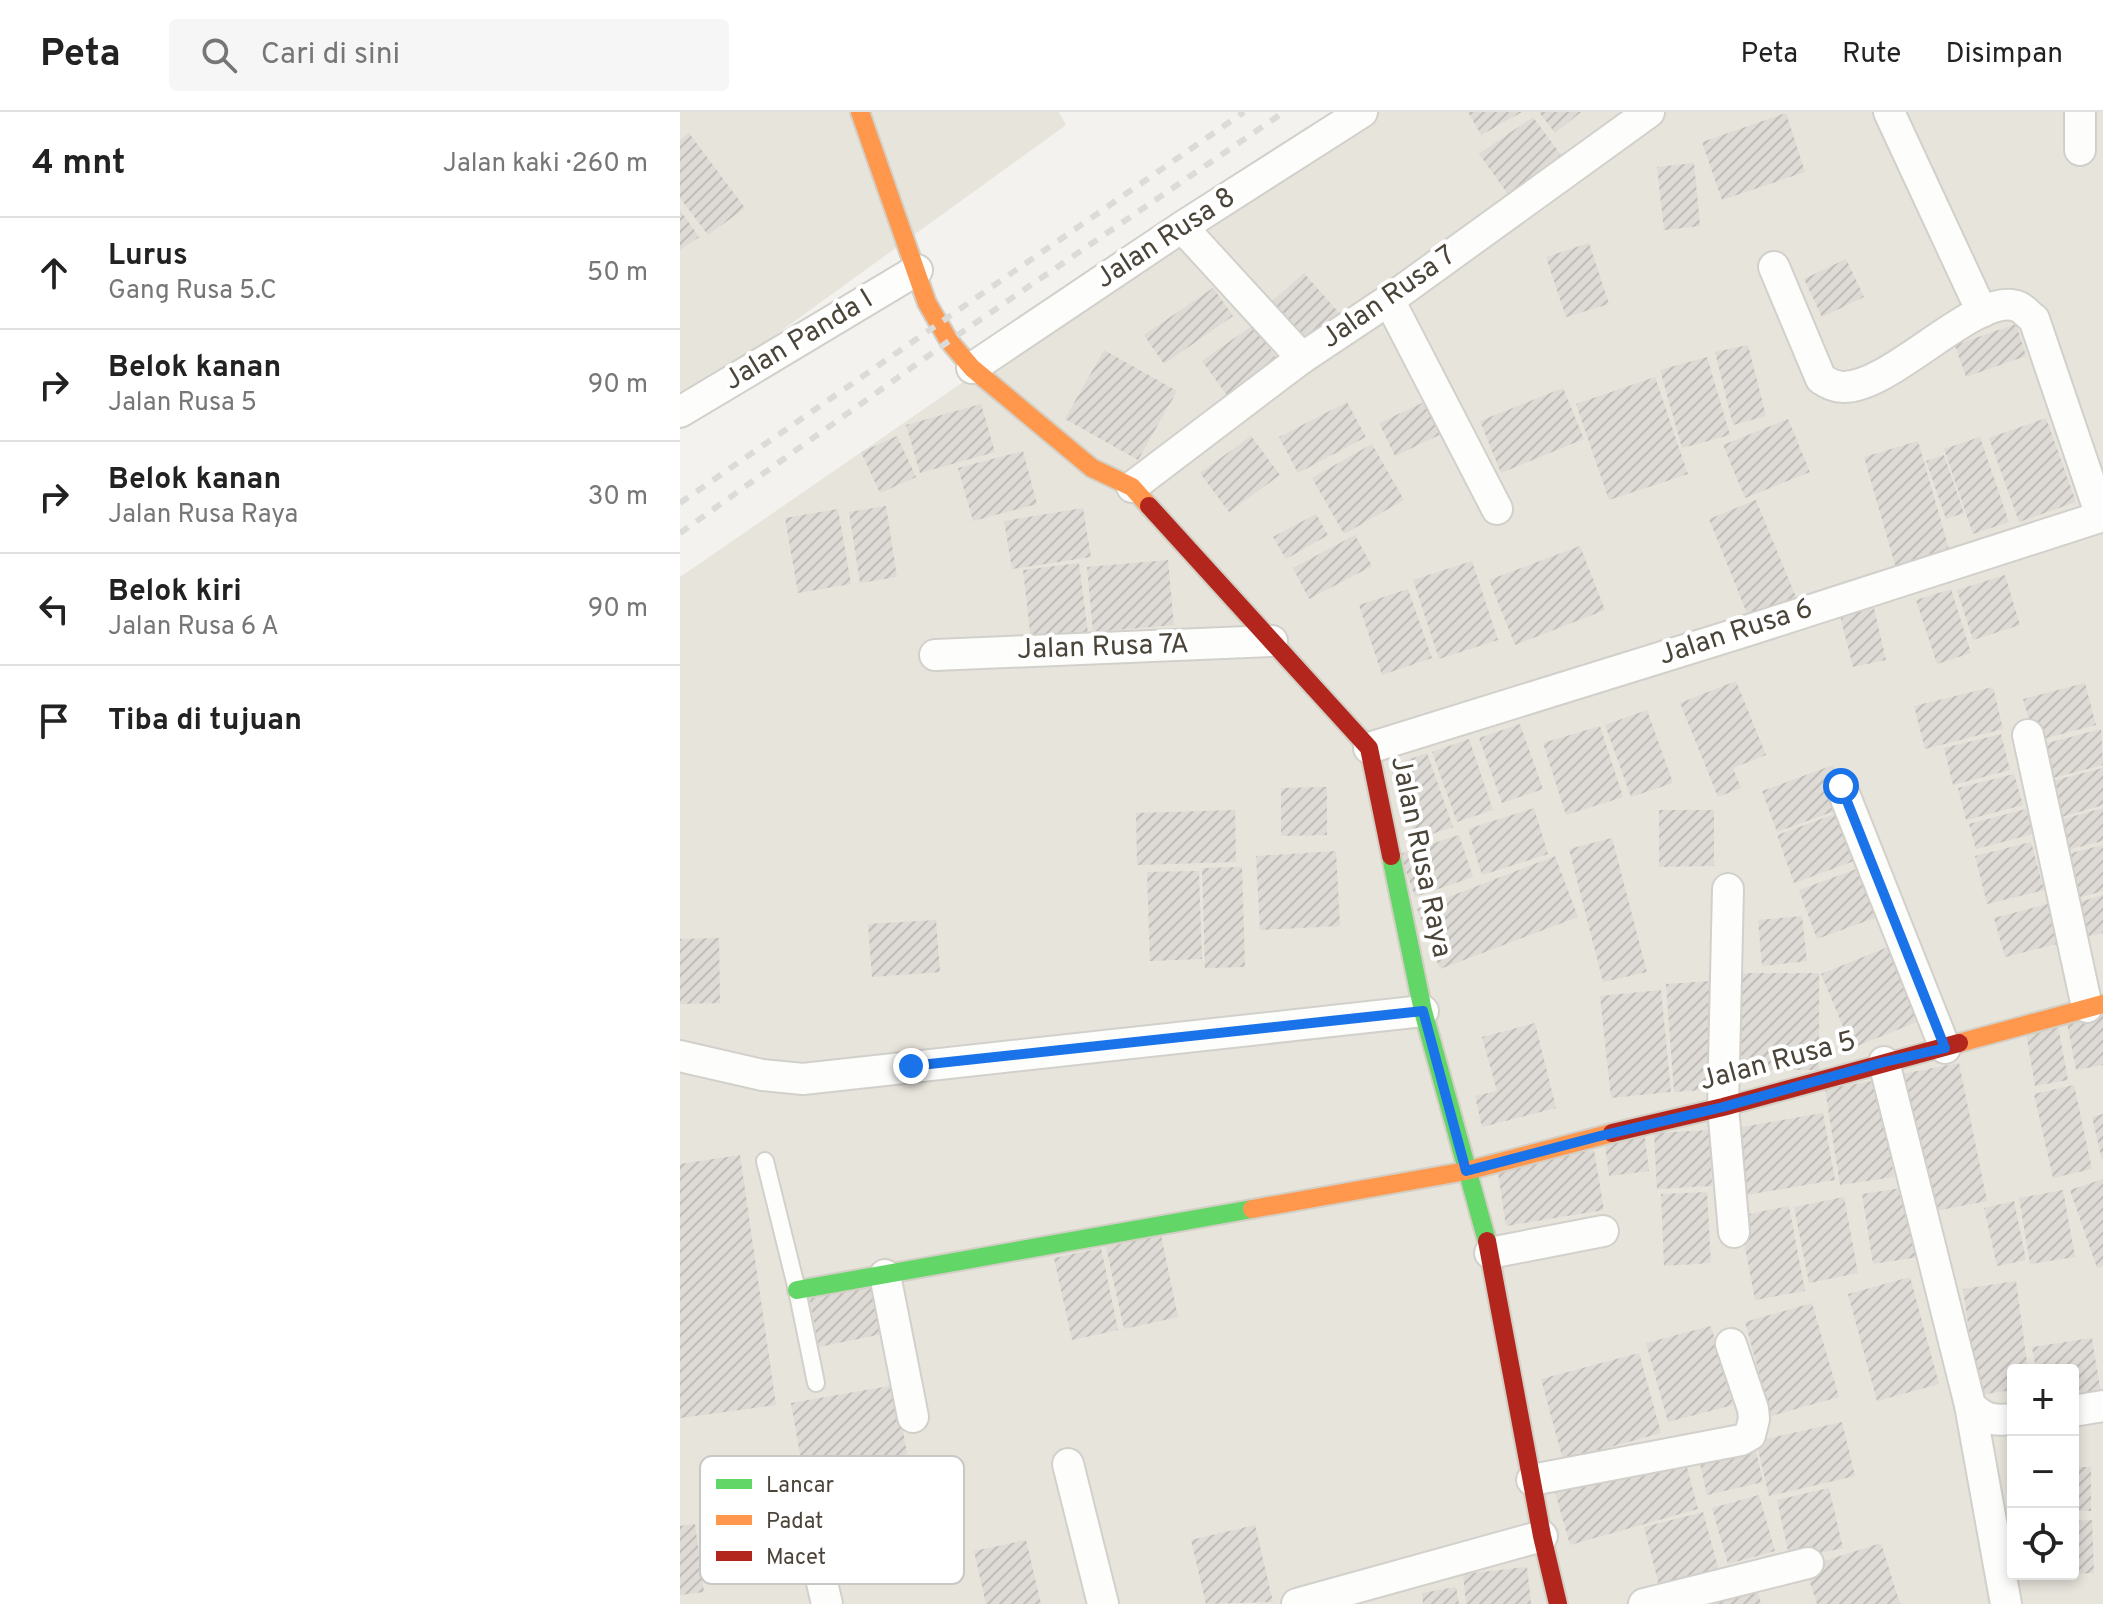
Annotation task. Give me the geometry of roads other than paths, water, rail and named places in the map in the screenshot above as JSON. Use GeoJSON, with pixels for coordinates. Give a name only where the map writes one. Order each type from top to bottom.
{"type":"FeatureCollection","features":[{"type":"Feature","properties":{"kind":"street","name":"Jalan Rusa Raya"},"geometry":{"type":"LineString","coordinates":[[860,112],[927,303],[949,341],[972,368],[1092,468],[1132,487],[1369,748],[1423,1011],[1490,1253],[1542,1536],[1558,1604]]}},
{"type":"Feature","properties":{"kind":"street","name":"Jalan Rusa 8"},"geometry":{"type":"LineString","coordinates":[[972,368],[1182,227],[1362,112]]}},
{"type":"Feature","properties":{"kind":"street","name":"Jalan Rusa 7"},"geometry":{"type":"LineString","coordinates":[[1132,487],[1302,358],[1389,300],[1649,112]]}},
{"type":"Feature","properties":{"kind":"street"},"geometry":{"type":"LineString","coordinates":[[1889,112],[1982,312]]}},
{"type":"Feature","properties":{"kind":"street"},"geometry":{"type":"LineString","coordinates":[[2080,112],[2080,150]]}},
{"type":"Feature","properties":{"kind":"street"},"geometry":{"type":"LineString","coordinates":[[1182,227],[1302,358]]}},
{"type":"Feature","properties":{"kind":"street"},"geometry":{"type":"LineString","coordinates":[[1774,267],[1821,379],[1832,386],[1846,388],[1870,382],[1991,306],[2019,307],[2034,319],[2102,516]]}},
{"type":"Feature","properties":{"kind":"street","name":"Jalan Panda I"},"geometry":{"type":"LineString","coordinates":[[680,412],[917,270]]}},
{"type":"Feature","properties":{"kind":"street"},"geometry":{"type":"LineString","coordinates":[[1389,300],[1497,509]]}},
{"type":"Feature","properties":{"kind":"street","name":"Jalan Rusa 6"},"geometry":{"type":"LineString","coordinates":[[1369,748],[1731,636],[2102,516]]}},
{"type":"Feature","properties":{"kind":"street","name":"Jalan Rusa 7A"},"geometry":{"type":"LineString","coordinates":[[935,655],[1272,641]]}},
{"type":"Feature","properties":{"kind":"street"},"geometry":{"type":"LineString","coordinates":[[2028,735],[2095,1006]]}},
{"type":"Feature","properties":{"kind":"street"},"geometry":{"type":"LineString","coordinates":[[1841,786],[1945,1048]]}},
{"type":"Feature","properties":{"kind":"street"},"geometry":{"type":"LineString","coordinates":[[1728,889],[1723,1107],[1734,1232]]}},
{"type":"Feature","properties":{"kind":"street","name":"Jalan Rusa 5"},"geometry":{"type":"LineString","coordinates":[[797,1290],[1466,1171],[1723,1107],[2095,1006]]}},
{"type":"Feature","properties":{"kind":"street"},"geometry":{"type":"LineString","coordinates":[[680,1056],[762,1075],[803,1079],[1423,1011]]}},
{"type":"Feature","properties":{"kind":"street"},"geometry":{"type":"LineString","coordinates":[[1884,1062],[1970,1405],[2006,1604]]}},
{"type":"Feature","properties":{"kind":"street"},"geometry":{"type":"LineString","coordinates":[[1490,1253],[1603,1231]]}},
{"type":"Feature","properties":{"kind":"street"},"geometry":{"type":"LineString","coordinates":[[885,1275],[913,1417]]}},
{"type":"Feature","properties":{"kind":"street"},"geometry":{"type":"LineString","coordinates":[[1532,1480],[1741,1440],[1750,1435],[1753,1409],[1731,1344]]}},
{"type":"Feature","properties":{"kind":"street"},"geometry":{"type":"LineString","coordinates":[[1970,1405],[1980,1415],[1995,1421],[2007,1420]]}},
{"type":"Feature","properties":{"kind":"street"},"geometry":{"type":"LineString","coordinates":[[2079,1410],[2103,1406]]}},
{"type":"Feature","properties":{"kind":"street"},"geometry":{"type":"LineString","coordinates":[[1068,1464],[1103,1604]]}},
{"type":"Feature","properties":{"kind":"street"},"geometry":{"type":"LineString","coordinates":[[1297,1604],[1542,1536]]}},
{"type":"Feature","properties":{"kind":"street"},"geometry":{"type":"LineString","coordinates":[[1644,1604],[1808,1563]]}},
{"type":"Feature","properties":{"kind":"street"},"geometry":{"type":"LineString","coordinates":[[822,1584],[827,1604]]}},
{"type":"Feature","properties":{"kind":"lane"},"geometry":{"type":"LineString","coordinates":[[765,1161],[816,1383]]}},
{"type":"Feature","properties":{"kind":"railway"},"geometry":{"type":"LineString","coordinates":[[680,503],[1244,112]]}},
{"type":"Feature","properties":{"kind":"railway"},"geometry":{"type":"LineString","coordinates":[[680,533],[949,341],[1284,112]]}}]}
